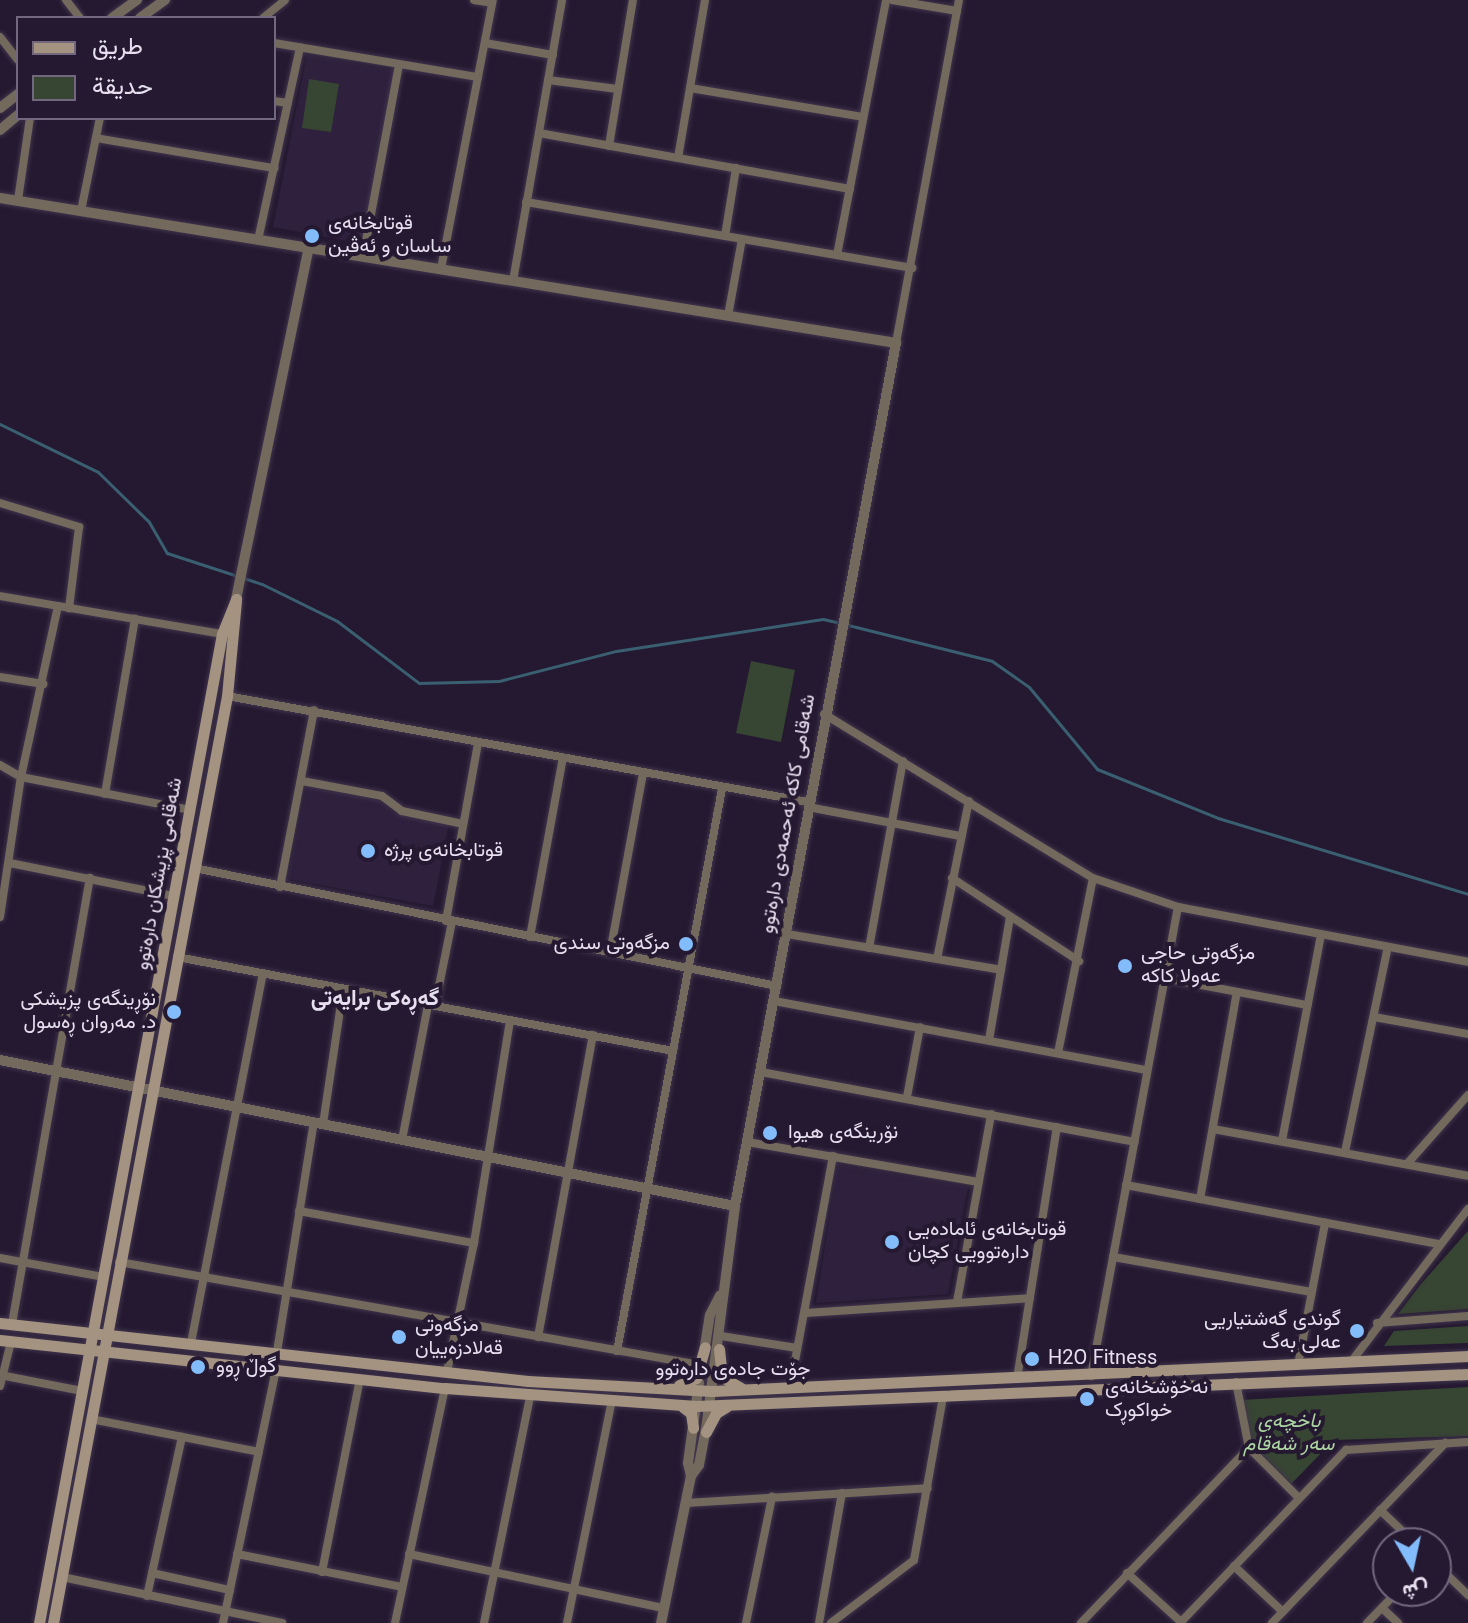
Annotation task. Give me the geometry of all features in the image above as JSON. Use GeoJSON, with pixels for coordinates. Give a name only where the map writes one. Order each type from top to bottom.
{"type":"FeatureCollection","features":[{"type":"Feature","properties":{"kind":"main road","name":"شەقامی پزیشکان دارەتوو"},"geometry":{"type":"LineString","coordinates":[[53,1623],[227,696],[236,599]]}},
{"type":"Feature","properties":{"kind":"main road","name":"شەقامی پزیشکان دارەتوو"},"geometry":{"type":"LineString","coordinates":[[39,1623],[222,634],[233,615]]}},
{"type":"Feature","properties":{"kind":"main road"},"geometry":{"type":"LineString","coordinates":[[180,866],[194,868]]}},
{"type":"Feature","properties":{"kind":"main road","name":"جۆت جادەی دارەتوو"},"geometry":{"type":"LineString","coordinates":[[6,1324],[94,1331],[447,1372],[712,1391],[1016,1380],[1468,1356]]}},
{"type":"Feature","properties":{"kind":"main road","name":"جۆت جادەی دارەتوو"},"geometry":{"type":"LineString","coordinates":[[6,1341],[91,1347],[445,1388],[696,1406],[1468,1374]]}},
{"type":"Feature","properties":{"kind":"main road"},"geometry":{"type":"LineString","coordinates":[[720,1342],[724,1380],[753,1389]]}},
{"type":"Feature","properties":{"kind":"main road"},"geometry":{"type":"LineString","coordinates":[[652,1387],[690,1383],[705,1347]]}},
{"type":"Feature","properties":{"kind":"main road"},"geometry":{"type":"LineString","coordinates":[[706,1432],[721,1409],[755,1404]]}},
{"type":"Feature","properties":{"kind":"main road"},"geometry":{"type":"LineString","coordinates":[[666,1405],[688,1409],[693,1428]]}},
{"type":"Feature","properties":{"kind":"street"},"geometry":{"type":"LineString","coordinates":[[66,0],[78,16]]}},
{"type":"Feature","properties":{"kind":"street"},"geometry":{"type":"LineString","coordinates":[[115,16],[137,0]]}},
{"type":"Feature","properties":{"kind":"street"},"geometry":{"type":"LineString","coordinates":[[143,16],[165,0]]}},
{"type":"Feature","properties":{"kind":"street"},"geometry":{"type":"LineString","coordinates":[[265,16],[285,0]]}},
{"type":"Feature","properties":{"kind":"street"},"geometry":{"type":"LineString","coordinates":[[441,269],[492,1],[474,0]]}},
{"type":"Feature","properties":{"kind":"street"},"geometry":{"type":"LineString","coordinates":[[513,281],[562,0]]}},
{"type":"Feature","properties":{"kind":"street"},"geometry":{"type":"LineString","coordinates":[[609,146],[633,0]]}},
{"type":"Feature","properties":{"kind":"street"},"geometry":{"type":"LineString","coordinates":[[678,158],[705,0]]}},
{"type":"Feature","properties":{"kind":"street"},"geometry":{"type":"LineString","coordinates":[[837,255],[886,0]]}},
{"type":"Feature","properties":{"kind":"street"},"geometry":{"type":"LineString","coordinates":[[892,0],[957,11]]}},
{"type":"Feature","properties":{"kind":"street"},"geometry":{"type":"LineString","coordinates":[[0,198],[896,343],[959,0]]}},
{"type":"Feature","properties":{"kind":"street"},"geometry":{"type":"LineString","coordinates":[[0,37],[16,57]]}},
{"type":"Feature","properties":{"kind":"street"},"geometry":{"type":"LineString","coordinates":[[276,43],[478,77]]}},
{"type":"Feature","properties":{"kind":"street"},"geometry":{"type":"LineString","coordinates":[[485,43],[553,55]]}},
{"type":"Feature","properties":{"kind":"street"},"geometry":{"type":"LineString","coordinates":[[258,240],[300,48]]}},
{"type":"Feature","properties":{"kind":"street"},"geometry":{"type":"LineString","coordinates":[[363,257],[399,64]]}},
{"type":"Feature","properties":{"kind":"street"},"geometry":{"type":"LineString","coordinates":[[548,80],[617,89]]}},
{"type":"Feature","properties":{"kind":"street"},"geometry":{"type":"LineString","coordinates":[[690,88],[863,117]]}},
{"type":"Feature","properties":{"kind":"street"},"geometry":{"type":"LineString","coordinates":[[0,108],[16,96]]}},
{"type":"Feature","properties":{"kind":"street"},"geometry":{"type":"LineString","coordinates":[[276,101],[288,103]]}},
{"type":"Feature","properties":{"kind":"street"},"geometry":{"type":"LineString","coordinates":[[0,130],[16,117]]}},
{"type":"Feature","properties":{"kind":"street"},"geometry":{"type":"LineString","coordinates":[[18,200],[30,120]]}},
{"type":"Feature","properties":{"kind":"street"},"geometry":{"type":"LineString","coordinates":[[81,211],[100,120]]}},
{"type":"Feature","properties":{"kind":"street"},"geometry":{"type":"LineString","coordinates":[[539,133],[850,189]]}},
{"type":"Feature","properties":{"kind":"street"},"geometry":{"type":"LineString","coordinates":[[96,138],[274,168]]}},
{"type":"Feature","properties":{"kind":"street"},"geometry":{"type":"LineString","coordinates":[[725,236],[736,168]]}},
{"type":"Feature","properties":{"kind":"street"},"geometry":{"type":"LineString","coordinates":[[526,202],[912,268]]}},
{"type":"Feature","properties":{"kind":"street"},"geometry":{"type":"LineString","coordinates":[[728,316],[742,239]]}},
{"type":"Feature","properties":{"kind":"street","name":"شەقامی پزیشکان دارەتوو"},"geometry":{"type":"LineString","coordinates":[[236,599],[309,248]]}},
{"type":"Feature","properties":{"kind":"street","name":"شەقامی کاکە ئەحمەدی دارەتوو"},"geometry":{"type":"LineString","coordinates":[[691,1476],[706,1432],[720,1342],[722,1292],[735,1206],[787,934],[824,714],[896,343]]}},
{"type":"Feature","properties":{"kind":"street"},"geometry":{"type":"LineString","coordinates":[[0,503],[79,527],[69,608]]}},
{"type":"Feature","properties":{"kind":"street"},"geometry":{"type":"LineString","coordinates":[[0,596],[222,634]]}},
{"type":"Feature","properties":{"kind":"street"},"geometry":{"type":"LineString","coordinates":[[0,917],[21,777],[58,606]]}},
{"type":"Feature","properties":{"kind":"street"},"geometry":{"type":"LineString","coordinates":[[105,794],[135,619]]}},
{"type":"Feature","properties":{"kind":"street"},"geometry":{"type":"LineString","coordinates":[[0,677],[43,684]]}},
{"type":"Feature","properties":{"kind":"street"},"geometry":{"type":"LineString","coordinates":[[227,696],[808,804],[960,836]]}},
{"type":"Feature","properties":{"kind":"street"},"geometry":{"type":"LineString","coordinates":[[280,887],[314,710]]}},
{"type":"Feature","properties":{"kind":"street"},"geometry":{"type":"LineString","coordinates":[[824,714],[1093,878],[1178,907],[1468,962]]}},
{"type":"Feature","properties":{"kind":"street"},"geometry":{"type":"LineString","coordinates":[[402,1140],[449,922],[478,743]]}},
{"type":"Feature","properties":{"kind":"street"},"geometry":{"type":"LineString","coordinates":[[530,937],[563,758]]}},
{"type":"Feature","properties":{"kind":"street"},"geometry":{"type":"LineString","coordinates":[[869,948],[903,761]]}},
{"type":"Feature","properties":{"kind":"street"},"geometry":{"type":"LineString","coordinates":[[0,765],[21,777],[190,810]]}},
{"type":"Feature","properties":{"kind":"street"},"geometry":{"type":"LineString","coordinates":[[610,953],[643,773]]}},
{"type":"Feature","properties":{"kind":"street"},"geometry":{"type":"LineString","coordinates":[[302,781],[382,796],[402,811],[463,824]]}},
{"type":"Feature","properties":{"kind":"street"},"geometry":{"type":"LineString","coordinates":[[617,1351],[722,789]]}},
{"type":"Feature","properties":{"kind":"street"},"geometry":{"type":"LineString","coordinates":[[937,959],[969,801]]}},
{"type":"Feature","properties":{"kind":"street"},"geometry":{"type":"LineString","coordinates":[[10,863],[174,896]]}},
{"type":"Feature","properties":{"kind":"street"},"geometry":{"type":"LineString","coordinates":[[194,868],[777,986]]}},
{"type":"Feature","properties":{"kind":"street"},"geometry":{"type":"LineString","coordinates":[[6,1324],[21,1263],[57,1072],[90,878]]}},
{"type":"Feature","properties":{"kind":"street"},"geometry":{"type":"LineString","coordinates":[[952,878],[1079,961]]}},
{"type":"Feature","properties":{"kind":"street"},"geometry":{"type":"LineString","coordinates":[[1058,1053],[1079,961],[1093,878]]}},
{"type":"Feature","properties":{"kind":"street"},"geometry":{"type":"LineString","coordinates":[[1091,1376],[1178,907]]}},
{"type":"Feature","properties":{"kind":"street"},"geometry":{"type":"LineString","coordinates":[[989,1040],[1010,917]]}},
{"type":"Feature","properties":{"kind":"street"},"geometry":{"type":"LineString","coordinates":[[787,934],[1001,970]]}},
{"type":"Feature","properties":{"kind":"street"},"geometry":{"type":"LineString","coordinates":[[1282,1141],[1321,935]]}},
{"type":"Feature","properties":{"kind":"street"},"geometry":{"type":"LineString","coordinates":[[1345,1152],[1388,947]]}},
{"type":"Feature","properties":{"kind":"street"},"geometry":{"type":"LineString","coordinates":[[177,957],[673,1051]]}},
{"type":"Feature","properties":{"kind":"street"},"geometry":{"type":"LineString","coordinates":[[191,1343],[263,973]]}},
{"type":"Feature","properties":{"kind":"street"},"geometry":{"type":"LineString","coordinates":[[1164,978],[1307,1005]]}},
{"type":"Feature","properties":{"kind":"street"},"geometry":{"type":"LineString","coordinates":[[277,1352],[299,1211],[319,1123],[343,990]]}},
{"type":"Feature","properties":{"kind":"street"},"geometry":{"type":"LineString","coordinates":[[1200,1199],[1237,992]]}},
{"type":"Feature","properties":{"kind":"street"},"geometry":{"type":"LineString","coordinates":[[774,1001],[1147,1070]]}},
{"type":"Feature","properties":{"kind":"street"},"geometry":{"type":"LineString","coordinates":[[1374,1017],[1468,1034]]}},
{"type":"Feature","properties":{"kind":"street"},"geometry":{"type":"LineString","coordinates":[[447,1372],[474,1243],[510,1021]]}},
{"type":"Feature","properties":{"kind":"street"},"geometry":{"type":"LineString","coordinates":[[907,1097],[920,1027]]}},
{"type":"Feature","properties":{"kind":"street"},"geometry":{"type":"LineString","coordinates":[[538,1337],[593,1035]]}},
{"type":"Feature","properties":{"kind":"street"},"geometry":{"type":"LineString","coordinates":[[0,1060],[735,1206]]}},
{"type":"Feature","properties":{"kind":"street"},"geometry":{"type":"LineString","coordinates":[[761,1072],[1134,1142]]}},
{"type":"Feature","properties":{"kind":"street"},"geometry":{"type":"LineString","coordinates":[[1407,1164],[1468,1095]]}},
{"type":"Feature","properties":{"kind":"street"},"geometry":{"type":"LineString","coordinates":[[957,1302],[991,1114]]}},
{"type":"Feature","properties":{"kind":"street"},"geometry":{"type":"LineString","coordinates":[[1016,1380],[1057,1127]]}},
{"type":"Feature","properties":{"kind":"street"},"geometry":{"type":"LineString","coordinates":[[1213,1129],[1468,1176]]}},
{"type":"Feature","properties":{"kind":"street"},"geometry":{"type":"LineString","coordinates":[[747,1142],[979,1182]]}},
{"type":"Feature","properties":{"kind":"street"},"geometry":{"type":"LineString","coordinates":[[790,1388],[833,1156]]}},
{"type":"Feature","properties":{"kind":"street"},"geometry":{"type":"LineString","coordinates":[[1126,1185],[1438,1244]]}},
{"type":"Feature","properties":{"kind":"street"},"geometry":{"type":"LineString","coordinates":[[1351,1362],[1377,1323],[1468,1209]]}},
{"type":"Feature","properties":{"kind":"street"},"geometry":{"type":"LineString","coordinates":[[299,1211],[474,1243]]}},
{"type":"Feature","properties":{"kind":"street"},"geometry":{"type":"LineString","coordinates":[[1298,1365],[1325,1223]]}},
{"type":"Feature","properties":{"kind":"street"},"geometry":{"type":"LineString","coordinates":[[1113,1257],[1312,1292]]}},
{"type":"Feature","properties":{"kind":"street"},"geometry":{"type":"LineString","coordinates":[[0,1258],[104,1277]]}},
{"type":"Feature","properties":{"kind":"street"},"geometry":{"type":"LineString","coordinates":[[119,1262],[287,1289],[458,1324],[700,1365]]}},
{"type":"Feature","properties":{"kind":"street","name":"شەقامی کاکە ئەحمەدی دارەتوو"},"geometry":{"type":"LineString","coordinates":[[691,1476],[693,1428],[710,1315],[722,1292]]}},
{"type":"Feature","properties":{"kind":"street"},"geometry":{"type":"LineString","coordinates":[[806,1313],[1029,1298]]}},
{"type":"Feature","properties":{"kind":"street"},"geometry":{"type":"LineString","coordinates":[[1377,1323],[1468,1316]]}},
{"type":"Feature","properties":{"kind":"street"},"geometry":{"type":"LineString","coordinates":[[0,1386],[6,1341]]}},
{"type":"Feature","properties":{"kind":"street"},"geometry":{"type":"LineString","coordinates":[[720,1342],[797,1348]]}},
{"type":"Feature","properties":{"kind":"street"},"geometry":{"type":"LineString","coordinates":[[223,1623],[276,1369]]}},
{"type":"Feature","properties":{"kind":"street"},"geometry":{"type":"LineString","coordinates":[[1,1375],[82,1391]]}},
{"type":"Feature","properties":{"kind":"street"},"geometry":{"type":"LineString","coordinates":[[322,1572],[360,1379]]}},
{"type":"Feature","properties":{"kind":"street"},"geometry":{"type":"LineString","coordinates":[[1236,1382],[1249,1448],[1297,1496]]}},
{"type":"Feature","properties":{"kind":"street"},"geometry":{"type":"LineString","coordinates":[[395,1623],[445,1388]]}},
{"type":"Feature","properties":{"kind":"street"},"geometry":{"type":"LineString","coordinates":[[484,1623],[530,1396]]}},
{"type":"Feature","properties":{"kind":"street"},"geometry":{"type":"LineString","coordinates":[[831,1623],[914,1560],[943,1397]]}},
{"type":"Feature","properties":{"kind":"street"},"geometry":{"type":"LineString","coordinates":[[567,1623],[612,1400]]}},
{"type":"Feature","properties":{"kind":"street"},"geometry":{"type":"LineString","coordinates":[[91,1419],[259,1452]]}},
{"type":"Feature","properties":{"kind":"street"},"geometry":{"type":"LineString","coordinates":[[147,1596],[182,1437]]}},
{"type":"Feature","properties":{"kind":"street"},"geometry":{"type":"LineString","coordinates":[[1127,1573],[1180,1622],[1297,1496],[1346,1450],[1468,1442]]}},
{"type":"Feature","properties":{"kind":"street"},"geometry":{"type":"LineString","coordinates":[[1272,1623],[1446,1443]]}},
{"type":"Feature","properties":{"kind":"street"},"geometry":{"type":"LineString","coordinates":[[1081,1623],[1249,1448]]}},
{"type":"Feature","properties":{"kind":"street"},"geometry":{"type":"LineString","coordinates":[[661,1623],[691,1476]]}},
{"type":"Feature","properties":{"kind":"street"},"geometry":{"type":"LineString","coordinates":[[686,1503],[928,1488]]}},
{"type":"Feature","properties":{"kind":"street"},"geometry":{"type":"LineString","coordinates":[[819,1623],[842,1493]]}},
{"type":"Feature","properties":{"kind":"street"},"geometry":{"type":"LineString","coordinates":[[746,1623],[772,1497]]}},
{"type":"Feature","properties":{"kind":"street"},"geometry":{"type":"LineString","coordinates":[[1380,1510],[1398,1527]]}},
{"type":"Feature","properties":{"kind":"street"},"geometry":{"type":"LineString","coordinates":[[237,1554],[402,1587]]}},
{"type":"Feature","properties":{"kind":"street"},"geometry":{"type":"LineString","coordinates":[[409,1554],[664,1608]]}},
{"type":"Feature","properties":{"kind":"street"},"geometry":{"type":"LineString","coordinates":[[1234,1566],[1283,1612]]}},
{"type":"Feature","properties":{"kind":"street"},"geometry":{"type":"LineString","coordinates":[[152,1573],[230,1590]]}},
{"type":"Feature","properties":{"kind":"street"},"geometry":{"type":"LineString","coordinates":[[62,1577],[282,1623]]}},
{"type":"Feature","properties":{"kind":"street"},"geometry":{"type":"LineString","coordinates":[[1452,1580],[1468,1595]]}},
{"type":"Feature","properties":{"kind":"street"},"geometry":{"type":"LineString","coordinates":[[1367,1623],[1382,1608],[1398,1623]]}},
{"type":"Feature","properties":{"kind":"shaded area"},"geometry":{"type":"Polygon","coordinates":[[[307,55],[396,71],[363,244],[273,227],[307,55]]]}},
{"type":"Feature","properties":{"kind":"shaded area","name":"قوتابخانەی پرژە"},"geometry":{"type":"Polygon","coordinates":[[[307,787],[378,800],[395,814],[449,823],[433,906],[288,879],[307,787]]]}},
{"type":"Feature","properties":{"kind":"shaded area","name":"قوتابخانەی ئامادەیی دارەتوویی کچان"},"geometry":{"type":"Polygon","coordinates":[[[838,1165],[968,1187],[948,1294],[816,1303],[838,1165]]]}},
{"type":"Feature","properties":{"kind":"green space"},"geometry":{"type":"Polygon","coordinates":[[[309,79],[339,84],[331,132],[302,128],[309,79]]]}},
{"type":"Feature","properties":{"kind":"green space"},"geometry":{"type":"Polygon","coordinates":[[[751,661],[795,670],[781,742],[736,733],[751,661]]]}},
{"type":"Feature","properties":{"kind":"green space"},"geometry":{"type":"Polygon","coordinates":[[[1468,1231],[1468,1309],[1398,1314],[1421,1284],[1468,1231]]]}},
{"type":"Feature","properties":{"kind":"green space"},"geometry":{"type":"Polygon","coordinates":[[[1468,1326],[1468,1343],[1384,1346],[1394,1331],[1468,1326]]]}},
{"type":"Feature","properties":{"kind":"green space","name":"باخچەی سەر شەقام"},"geometry":{"type":"Polygon","coordinates":[[[1468,1387],[1468,1436],[1334,1440],[1291,1484],[1255,1451],[1241,1400],[1468,1387]]]}},
{"type":"Feature","properties":{"kind":"waterway"},"geometry":{"type":"LineString","coordinates":[[0,424],[98,472],[149,522],[167,553],[262,584],[337,621],[419,683],[499,681],[616,651],[823,619],[841,623]]}},
{"type":"Feature","properties":{"kind":"waterway"},"geometry":{"type":"LineString","coordinates":[[848,625],[992,661],[1029,687],[1097,769],[1218,818],[1468,894]]}},
{"type":"Feature","properties":{"kind":"place","name":"قوتابخانەی ساسان و ئەڤین"},"geometry":{"type":"Point","coordinates":[312,236]}},
{"type":"Feature","properties":{"kind":"place","name":"قوتابخانەی پرژە"},"geometry":{"type":"Point","coordinates":[368,851]}},
{"type":"Feature","properties":{"kind":"place","name":"مزگەوتی سندی"},"geometry":{"type":"Point","coordinates":[686,944]}},
{"type":"Feature","properties":{"kind":"place","name":"مزگەوتی حاجی عەولا کاکە"},"geometry":{"type":"Point","coordinates":[1125,966]}},
{"type":"Feature","properties":{"kind":"place","name":"نۆڕینگەی پزیشکی د. مەروان ڕەسول"},"geometry":{"type":"Point","coordinates":[174,1012]}},
{"type":"Feature","properties":{"kind":"place","name":"نۆرینگەی هیوا"},"geometry":{"type":"Point","coordinates":[770,1133]}},
{"type":"Feature","properties":{"kind":"place","name":"قوتابخانەی ئامادەیی دارەتوویی کچان"},"geometry":{"type":"Point","coordinates":[892,1242]}},
{"type":"Feature","properties":{"kind":"place","name":"گوندی گەشتیاریی عەلی بەگ"},"geometry":{"type":"Point","coordinates":[1357,1331]}},
{"type":"Feature","properties":{"kind":"place","name":"مزگەوتی قەلادزەییان"},"geometry":{"type":"Point","coordinates":[399,1337]}},
{"type":"Feature","properties":{"kind":"place","name":"H2O Fitness"},"geometry":{"type":"Point","coordinates":[1032,1359]}},
{"type":"Feature","properties":{"kind":"place","name":"گوڵ ڕوو"},"geometry":{"type":"Point","coordinates":[198,1367]}},
{"type":"Feature","properties":{"kind":"place","name":"نەخۆشخانەی خواکوڕک"},"geometry":{"type":"Point","coordinates":[1087,1399]}},
{"type":"Feature","properties":{"kind":"district","name":"گەڕەکی برایەتی"},"geometry":{"type":"Point","coordinates":[375,1000]}}]}
